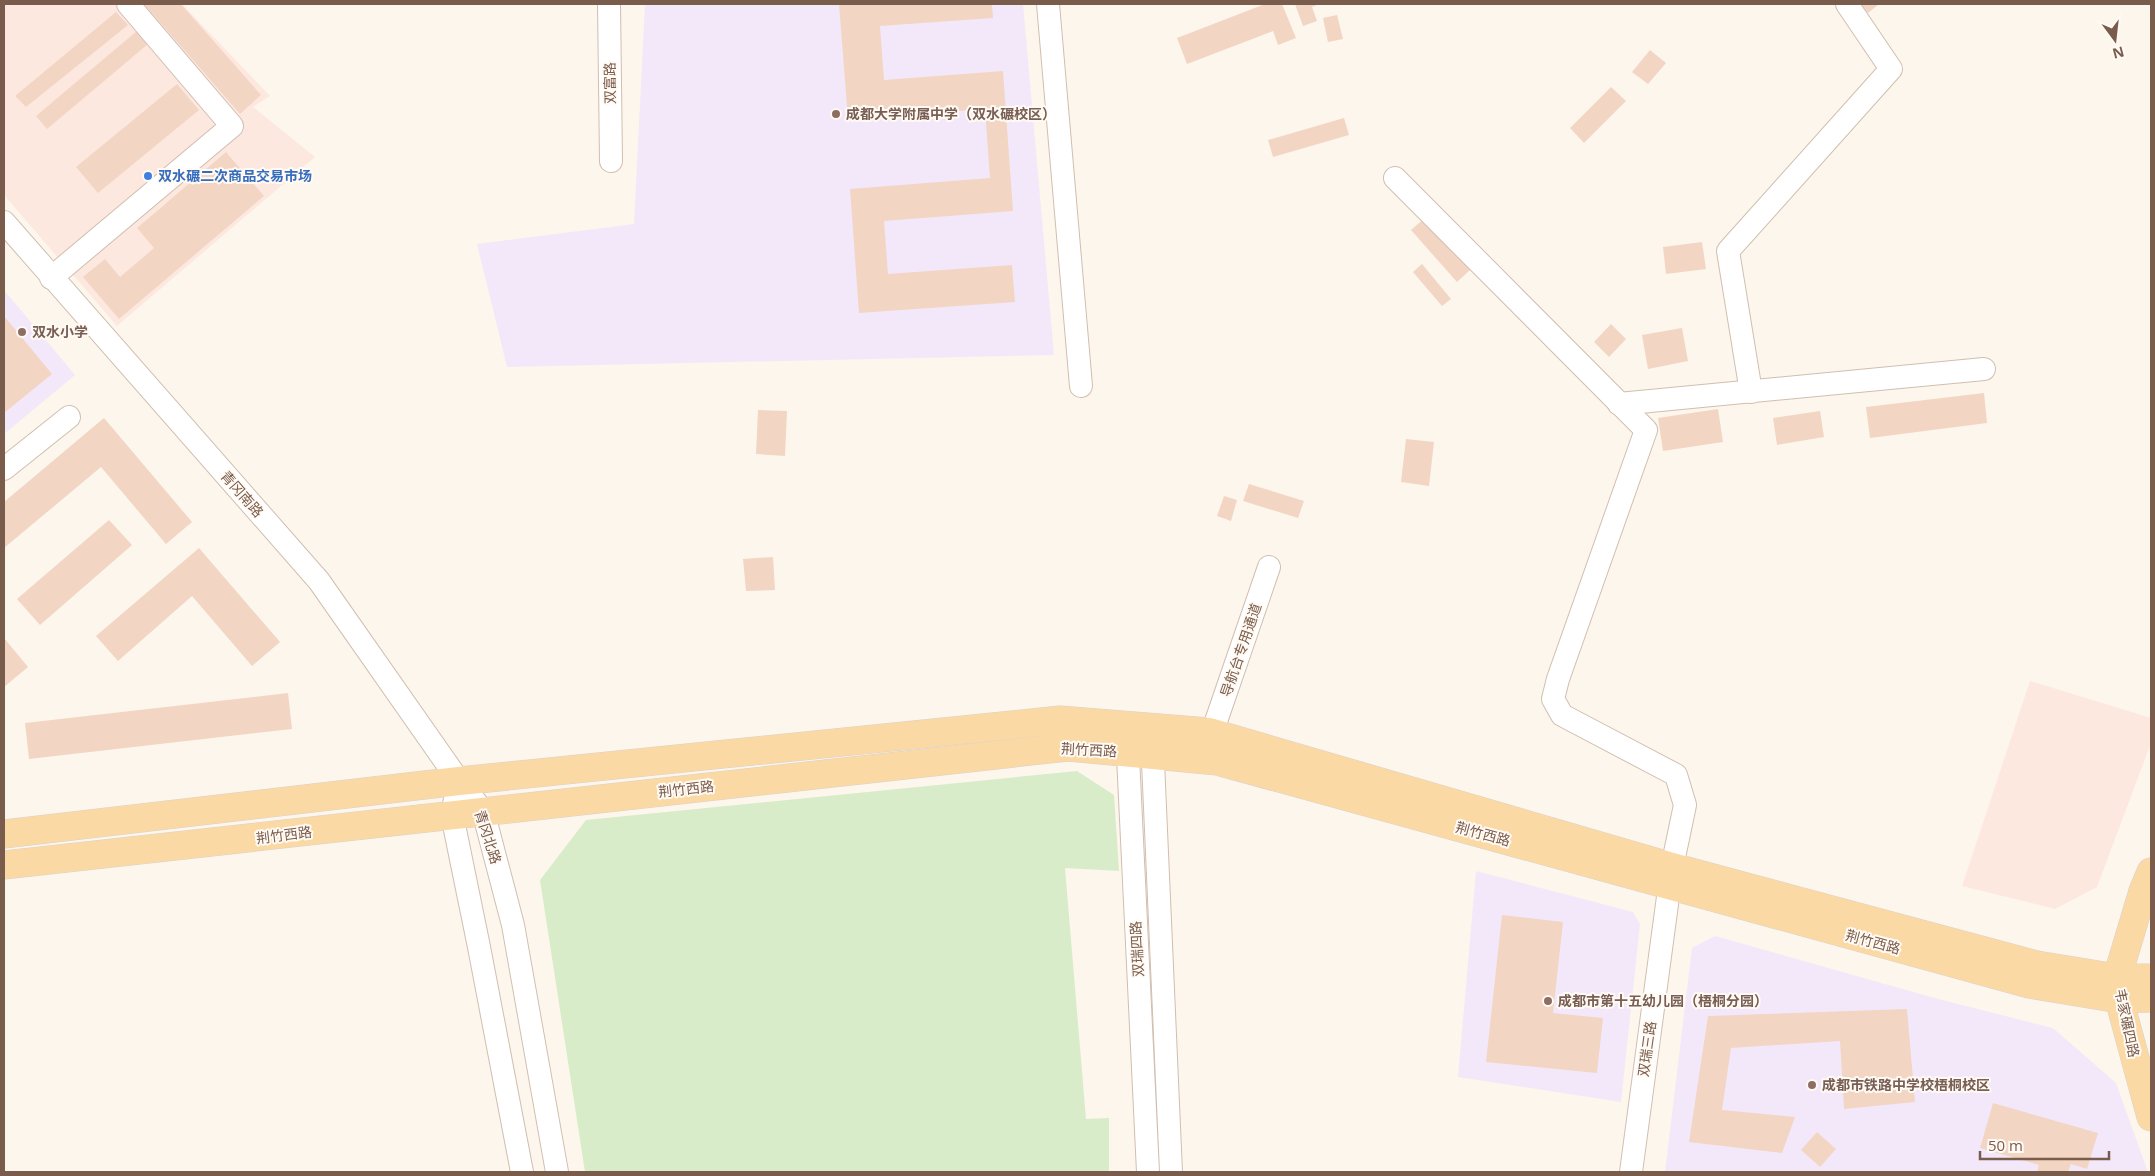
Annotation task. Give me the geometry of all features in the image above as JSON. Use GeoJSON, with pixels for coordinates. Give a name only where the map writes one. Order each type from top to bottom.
{"type":"FeatureCollection","features":[{"type":"Feature","properties":{"kind":"main road","name":"荆竹西路"},"geometry":{"type":"LineString","coordinates":[[4,834],[459,781],[1060,720],[1212,734],[1670,877]]}},
{"type":"Feature","properties":{"kind":"main road","name":"荆竹西路"},"geometry":{"type":"LineString","coordinates":[[4,865],[1068,747],[1217,761],[1670,877],[2037,965],[2118,988],[2150,989]]}},
{"type":"Feature","properties":{"kind":"main road","name":"韦家碾四路"},"geometry":{"type":"LineString","coordinates":[[2151,872],[2143,891],[2118,988],[2151,1117]]}},
{"type":"Feature","properties":{"kind":"street"},"geometry":{"type":"LineString","coordinates":[[51,278],[232,126],[128,4]]}},
{"type":"Feature","properties":{"kind":"street","name":"双富路"},"geometry":{"type":"LineString","coordinates":[[609,4],[611,161]]}},
{"type":"Feature","properties":{"kind":"street"},"geometry":{"type":"LineString","coordinates":[[1048,4],[1081,386]]}},
{"type":"Feature","properties":{"kind":"street"},"geometry":{"type":"LineString","coordinates":[[1751,392],[1728,251],[1891,69],[1847,4]]}},
{"type":"Feature","properties":{"kind":"street"},"geometry":{"type":"LineString","coordinates":[[1395,178],[1619,404],[1984,369]]}},
{"type":"Feature","properties":{"kind":"street","name":"青冈南路"},"geometry":{"type":"LineString","coordinates":[[4,222],[318,581],[459,781]]}},
{"type":"Feature","properties":{"kind":"street","name":"双瑞三路"},"geometry":{"type":"LineString","coordinates":[[1619,404],[1646,430],[1553,699],[1562,715],[1676,775],[1685,805],[1670,877],[1631,1172]]}},
{"type":"Feature","properties":{"kind":"street"},"geometry":{"type":"LineString","coordinates":[[4,469],[70,417]]}},
{"type":"Feature","properties":{"kind":"street","name":"导航台专用通道"},"geometry":{"type":"LineString","coordinates":[[1212,734],[1269,567]]}},
{"type":"Feature","properties":{"kind":"street","name":"双瑞四路"},"geometry":{"type":"LineString","coordinates":[[1139,727],[1148,1172]]}},
{"type":"Feature","properties":{"kind":"street","name":"双瑞四路"},"geometry":{"type":"LineString","coordinates":[[1140,754],[1171,1172]]}},
{"type":"Feature","properties":{"kind":"street","name":"青冈北路"},"geometry":{"type":"LineString","coordinates":[[459,781],[483,811],[513,925],[557,1172]]}},
{"type":"Feature","properties":{"kind":"street","name":"青冈北路"},"geometry":{"type":"LineString","coordinates":[[459,781],[452,814],[522,1172]]}},
{"type":"Feature","properties":{"kind":"shaded area","name":"双水碾二次商品交易市场"},"geometry":{"type":"Polygon","coordinates":[[[4,4],[182,4],[270,96],[253,107],[315,157],[117,326],[4,195],[4,4]]]}},
{"type":"Feature","properties":{"kind":"shaded area","name":"成都大学附属中学（双水碾校区）"},"geometry":{"type":"Polygon","coordinates":[[[645,4],[1023,4],[1054,355],[507,367],[477,244],[634,224],[645,4]]]}},
{"type":"Feature","properties":{"kind":"shaded area","name":"双水小学"},"geometry":{"type":"Polygon","coordinates":[[[4,290],[75,375],[4,434],[4,290]]]}},
{"type":"Feature","properties":{"kind":"shaded area"},"geometry":{"type":"Polygon","coordinates":[[[2030,681],[2151,718],[2151,743],[2097,887],[2055,909],[1962,886],[2030,681]]]}},
{"type":"Feature","properties":{"kind":"shaded area","name":"成都市第十五幼儿园（梧桐分园）"},"geometry":{"type":"Polygon","coordinates":[[[1476,871],[1633,912],[1640,924],[1621,1102],[1458,1077],[1476,871]]]}},
{"type":"Feature","properties":{"kind":"shaded area","name":"成都市铁路中学校梧桐校区"},"geometry":{"type":"Polygon","coordinates":[[[1715,936],[1938,999],[2053,1028],[2116,1083],[2148,1172],[1665,1172],[1692,948],[1715,936]]]}},
{"type":"Feature","properties":{"kind":"green space"},"geometry":{"type":"Polygon","coordinates":[[[1077,771],[1114,795],[1119,871],[1065,868],[1086,1119],[1109,1118],[1109,1172],[585,1172],[540,880],[586,820],[1077,771]]]}},
{"type":"Feature","properties":{"kind":"building"},"geometry":{"type":"Polygon","coordinates":[[[144,4],[181,4],[261,95],[240,114],[144,4]]]}},
{"type":"Feature","properties":{"kind":"building"},"geometry":{"type":"Polygon","coordinates":[[[839,4],[992,4],[993,18],[880,26],[884,80],[1003,71],[1013,211],[884,221],[888,274],[1012,265],[1015,302],[859,313],[850,189],[990,178],[985,109],[848,119],[839,4]]]}},
{"type":"Feature","properties":{"kind":"building"},"geometry":{"type":"Polygon","coordinates":[[[1265,4],[1282,4],[1296,38],[1278,45],[1273,31],[1187,64],[1177,38],[1265,4]]]}},
{"type":"Feature","properties":{"kind":"building"},"geometry":{"type":"Polygon","coordinates":[[[1295,4],[1319,4],[1312,7],[1317,21],[1303,26],[1295,4]]]}},
{"type":"Feature","properties":{"kind":"building"},"geometry":{"type":"Polygon","coordinates":[[[1860,4],[1879,4],[1868,13],[1860,4]]]}},
{"type":"Feature","properties":{"kind":"building"},"geometry":{"type":"Polygon","coordinates":[[[116,12],[128,25],[26,107],[15,96],[116,12]]]}},
{"type":"Feature","properties":{"kind":"building"},"geometry":{"type":"Polygon","coordinates":[[[1337,15],[1343,39],[1328,42],[1323,18],[1337,15]]]}},
{"type":"Feature","properties":{"kind":"building"},"geometry":{"type":"Polygon","coordinates":[[[137,31],[148,44],[47,129],[36,116],[137,31]]]}},
{"type":"Feature","properties":{"kind":"building"},"geometry":{"type":"Polygon","coordinates":[[[1650,50],[1666,63],[1648,84],[1632,72],[1650,50]]]}},
{"type":"Feature","properties":{"kind":"building"},"geometry":{"type":"Polygon","coordinates":[[[177,84],[199,110],[98,193],[76,167],[177,84]]]}},
{"type":"Feature","properties":{"kind":"building"},"geometry":{"type":"Polygon","coordinates":[[[1611,87],[1626,101],[1584,143],[1570,128],[1611,87]]]}},
{"type":"Feature","properties":{"kind":"building"},"geometry":{"type":"Polygon","coordinates":[[[1344,118],[1349,135],[1273,157],[1268,140],[1344,118]]]}},
{"type":"Feature","properties":{"kind":"building"},"geometry":{"type":"Polygon","coordinates":[[[226,152],[264,196],[119,319],[83,277],[105,259],[120,277],[154,248],[137,228],[226,152]]]}},
{"type":"Feature","properties":{"kind":"building"},"geometry":{"type":"Polygon","coordinates":[[[1426,217],[1471,269],[1457,282],[1411,230],[1426,217]]]}},
{"type":"Feature","properties":{"kind":"building"},"geometry":{"type":"Polygon","coordinates":[[[1702,242],[1706,269],[1666,274],[1663,247],[1702,242]]]}},
{"type":"Feature","properties":{"kind":"building"},"geometry":{"type":"Polygon","coordinates":[[[1422,264],[1451,299],[1442,306],[1413,272],[1422,264]]]}},
{"type":"Feature","properties":{"kind":"building"},"geometry":{"type":"Polygon","coordinates":[[[4,316],[52,374],[4,413],[4,316]]]}},
{"type":"Feature","properties":{"kind":"building"},"geometry":{"type":"Polygon","coordinates":[[[1611,324],[1626,339],[1609,357],[1594,342],[1611,324]]]}},
{"type":"Feature","properties":{"kind":"building"},"geometry":{"type":"Polygon","coordinates":[[[1682,328],[1688,361],[1648,369],[1642,335],[1682,328]]]}},
{"type":"Feature","properties":{"kind":"building"},"geometry":{"type":"Polygon","coordinates":[[[1984,393],[1987,423],[1870,438],[1866,407],[1984,393]]]}},
{"type":"Feature","properties":{"kind":"building"},"geometry":{"type":"Polygon","coordinates":[[[1718,409],[1723,442],[1663,451],[1658,418],[1718,409]]]}},
{"type":"Feature","properties":{"kind":"building"},"geometry":{"type":"Polygon","coordinates":[[[758,410],[787,411],[785,456],[756,454],[758,410]]]}},
{"type":"Feature","properties":{"kind":"building"},"geometry":{"type":"Polygon","coordinates":[[[1820,411],[1824,437],[1777,445],[1773,418],[1820,411]]]}},
{"type":"Feature","properties":{"kind":"building"},"geometry":{"type":"Polygon","coordinates":[[[104,418],[192,522],[166,544],[101,467],[4,548],[4,502],[104,418]]]}},
{"type":"Feature","properties":{"kind":"building"},"geometry":{"type":"Polygon","coordinates":[[[1406,439],[1434,442],[1429,486],[1401,482],[1406,439]]]}},
{"type":"Feature","properties":{"kind":"building"},"geometry":{"type":"Polygon","coordinates":[[[1249,484],[1304,501],[1298,518],[1243,501],[1249,484]]]}},
{"type":"Feature","properties":{"kind":"building"},"geometry":{"type":"Polygon","coordinates":[[[1224,496],[1237,500],[1231,521],[1217,516],[1224,496]]]}},
{"type":"Feature","properties":{"kind":"building"},"geometry":{"type":"Polygon","coordinates":[[[109,520],[132,545],[40,625],[17,599],[109,520]]]}},
{"type":"Feature","properties":{"kind":"building"},"geometry":{"type":"Polygon","coordinates":[[[199,548],[280,642],[252,666],[192,596],[118,661],[96,636],[199,548]]]}},
{"type":"Feature","properties":{"kind":"building"},"geometry":{"type":"Polygon","coordinates":[[[773,557],[775,590],[746,591],[743,559],[773,557]]]}},
{"type":"Feature","properties":{"kind":"building"},"geometry":{"type":"Polygon","coordinates":[[[4,638],[28,667],[4,687],[4,638]]]}},
{"type":"Feature","properties":{"kind":"building"},"geometry":{"type":"Polygon","coordinates":[[[288,693],[292,729],[29,759],[25,723],[288,693]]]}},
{"type":"Feature","properties":{"kind":"building"},"geometry":{"type":"Polygon","coordinates":[[[1502,915],[1563,922],[1553,1013],[1603,1018],[1597,1073],[1486,1062],[1502,915]]]}},
{"type":"Feature","properties":{"kind":"building"},"geometry":{"type":"Polygon","coordinates":[[[1907,1009],[1915,1102],[1844,1109],[1840,1041],[1731,1048],[1722,1110],[1795,1117],[1782,1153],[1689,1142],[1708,1016],[1907,1009]]]}},
{"type":"Feature","properties":{"kind":"building"},"geometry":{"type":"Polygon","coordinates":[[[1993,1103],[2098,1133],[2087,1169],[2071,1164],[2068,1172],[2037,1172],[2039,1165],[1980,1148],[1993,1103]]]}},
{"type":"Feature","properties":{"kind":"building"},"geometry":{"type":"Polygon","coordinates":[[[1817,1132],[1836,1149],[1820,1167],[1801,1150],[1817,1132]]]}},
{"type":"Feature","properties":{"kind":"place","name":"成都大学附属中学（双水碾校区）"},"geometry":{"type":"Point","coordinates":[836,114]}},
{"type":"Feature","properties":{"kind":"place","name":"双水碾二次商品交易市场"},"geometry":{"type":"Point","coordinates":[148,176]}},
{"type":"Feature","properties":{"kind":"place","name":"双水小学"},"geometry":{"type":"Point","coordinates":[22,332]}},
{"type":"Feature","properties":{"kind":"place","name":"成都市第十五幼儿园（梧桐分园）"},"geometry":{"type":"Point","coordinates":[1548,1001]}},
{"type":"Feature","properties":{"kind":"place","name":"成都市铁路中学校梧桐校区"},"geometry":{"type":"Point","coordinates":[1812,1085]}}]}
